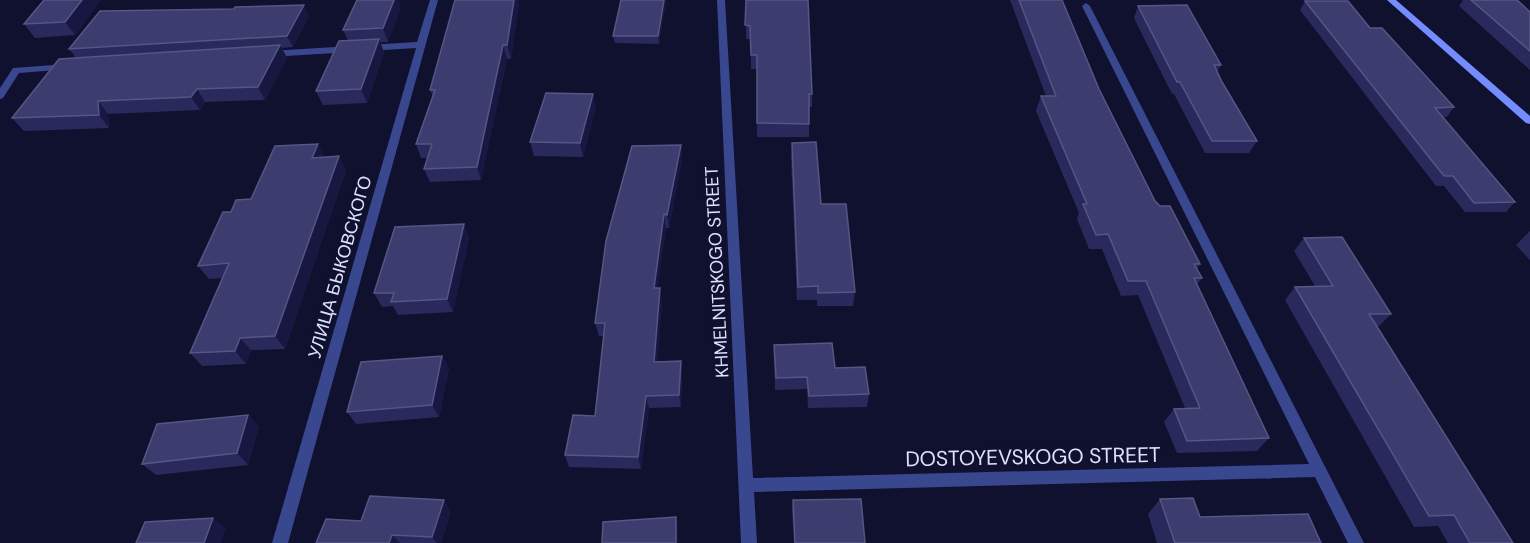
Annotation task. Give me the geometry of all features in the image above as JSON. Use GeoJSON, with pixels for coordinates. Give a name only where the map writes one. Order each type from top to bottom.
{"type":"FeatureCollection","features":[{"type":"Feature","properties":{"kind":"street","name":"УЛИЦА БЫКОВСКОГО"},"geometry":{"type":"LineString","coordinates":[[280,543],[434,0]]}},
{"type":"Feature","properties":{"kind":"street","name":"KHMELNITSKOGO STREET"},"geometry":{"type":"LineString","coordinates":[[722,0],[749,543]]}},
{"type":"Feature","properties":{"kind":"street"},"geometry":{"type":"LineString","coordinates":[[1391,0],[1530,121]]}},
{"type":"Feature","properties":{"kind":"street"},"geometry":{"type":"LineString","coordinates":[[1086,6],[1356,543]]}},
{"type":"Feature","properties":{"kind":"street"},"geometry":{"type":"LineString","coordinates":[[254,55],[421,45]]}},
{"type":"Feature","properties":{"kind":"street"},"geometry":{"type":"LineString","coordinates":[[0,96],[16,70],[76,66]]}},
{"type":"Feature","properties":{"kind":"street","name":"DOSTOYEVSKOGO STREET"},"geometry":{"type":"LineString","coordinates":[[746,485],[1320,470]]}},
{"type":"Feature","properties":{"kind":"building"},"geometry":{"type":"Polygon","coordinates":[[[44,0],[82,0],[65,22],[24,24],[44,0]]]}},
{"type":"Feature","properties":{"kind":"building"},"geometry":{"type":"Polygon","coordinates":[[[357,0],[394,0],[383,28],[343,30],[357,0]]]}},
{"type":"Feature","properties":{"kind":"building"},"geometry":{"type":"Polygon","coordinates":[[[455,0],[514,0],[507,45],[503,45],[477,167],[424,169],[432,144],[416,144],[435,90],[430,90],[455,0]]]}},
{"type":"Feature","properties":{"kind":"building"},"geometry":{"type":"Polygon","coordinates":[[[621,0],[664,0],[658,36],[613,36],[621,0]]]}},
{"type":"Feature","properties":{"kind":"building"},"geometry":{"type":"Polygon","coordinates":[[[746,0],[808,0],[812,94],[809,94],[809,124],[757,123],[757,55],[751,55],[750,26],[745,25],[746,0]]]}},
{"type":"Feature","properties":{"kind":"building"},"geometry":{"type":"Polygon","coordinates":[[[1019,0],[1062,0],[1099,89],[1155,201],[1160,206],[1170,206],[1200,264],[1194,264],[1202,278],[1194,278],[1269,438],[1187,441],[1174,409],[1200,408],[1146,281],[1128,281],[1108,234],[1096,235],[1083,204],[1087,204],[1041,96],[1056,96],[1019,0]]]}},
{"type":"Feature","properties":{"kind":"building"},"geometry":{"type":"Polygon","coordinates":[[[1471,0],[1517,0],[1530,12],[1530,51],[1471,0]]]}},
{"type":"Feature","properties":{"kind":"building"},"geometry":{"type":"Polygon","coordinates":[[[1305,1],[1348,1],[1370,28],[1382,28],[1454,107],[1435,108],[1515,202],[1474,203],[1453,176],[1444,176],[1305,1]]]}},
{"type":"Feature","properties":{"kind":"building"},"geometry":{"type":"Polygon","coordinates":[[[304,5],[287,36],[69,49],[100,11],[234,9],[235,7],[304,5]]]}},
{"type":"Feature","properties":{"kind":"building"},"geometry":{"type":"Polygon","coordinates":[[[1187,5],[1221,65],[1214,65],[1222,82],[1257,141],[1212,141],[1180,82],[1177,82],[1138,6],[1187,5]]]}},
{"type":"Feature","properties":{"kind":"building"},"geometry":{"type":"Polygon","coordinates":[[[379,39],[361,89],[316,91],[339,41],[379,39]]]}},
{"type":"Feature","properties":{"kind":"building"},"geometry":{"type":"Polygon","coordinates":[[[280,45],[258,87],[197,89],[191,97],[98,101],[99,115],[12,118],[59,59],[280,45]]]}},
{"type":"Feature","properties":{"kind":"building"},"geometry":{"type":"Polygon","coordinates":[[[546,93],[593,94],[580,143],[530,142],[546,93]]]}},
{"type":"Feature","properties":{"kind":"building"},"geometry":{"type":"Polygon","coordinates":[[[816,142],[821,204],[846,204],[855,292],[818,293],[818,286],[798,287],[792,143],[816,142]]]}},
{"type":"Feature","properties":{"kind":"building"},"geometry":{"type":"Polygon","coordinates":[[[318,144],[312,158],[339,156],[275,336],[240,338],[235,351],[190,353],[229,263],[198,266],[223,212],[231,212],[236,200],[251,199],[275,146],[318,144]]]}},
{"type":"Feature","properties":{"kind":"building"},"geometry":{"type":"Polygon","coordinates":[[[681,145],[667,215],[664,214],[654,288],[660,288],[654,362],[681,361],[679,395],[646,396],[638,457],[565,455],[573,415],[595,416],[605,323],[595,323],[606,241],[632,146],[681,145]]]}},
{"type":"Feature","properties":{"kind":"building"},"geometry":{"type":"Polygon","coordinates":[[[464,224],[447,299],[391,302],[394,293],[374,293],[395,227],[464,224]]]}},
{"type":"Feature","properties":{"kind":"building"},"geometry":{"type":"Polygon","coordinates":[[[1342,237],[1391,314],[1369,314],[1513,543],[1470,543],[1454,515],[1429,516],[1295,287],[1333,286],[1304,238],[1342,237]]]}},
{"type":"Feature","properties":{"kind":"building"},"geometry":{"type":"Polygon","coordinates":[[[832,343],[835,368],[865,367],[869,394],[809,396],[807,377],[776,378],[774,345],[832,343]]]}},
{"type":"Feature","properties":{"kind":"building"},"geometry":{"type":"Polygon","coordinates":[[[442,356],[432,405],[347,412],[361,362],[442,356]]]}},
{"type":"Feature","properties":{"kind":"building"},"geometry":{"type":"Polygon","coordinates":[[[248,415],[237,453],[142,464],[157,424],[248,415]]]}},
{"type":"Feature","properties":{"kind":"building"},"geometry":{"type":"Polygon","coordinates":[[[370,496],[444,500],[432,537],[392,535],[389,543],[316,543],[326,519],[361,521],[370,496]]]}},
{"type":"Feature","properties":{"kind":"building"},"geometry":{"type":"Polygon","coordinates":[[[1193,498],[1200,517],[1308,514],[1321,543],[1175,543],[1160,499],[1193,498]]]}},
{"type":"Feature","properties":{"kind":"building"},"geometry":{"type":"Polygon","coordinates":[[[861,499],[865,543],[795,543],[793,500],[861,499]]]}},
{"type":"Feature","properties":{"kind":"building"},"geometry":{"type":"Polygon","coordinates":[[[676,517],[676,543],[602,543],[603,522],[676,517]]]}},
{"type":"Feature","properties":{"kind":"building"},"geometry":{"type":"Polygon","coordinates":[[[213,518],[204,543],[136,543],[145,522],[213,518]]]}}]}
